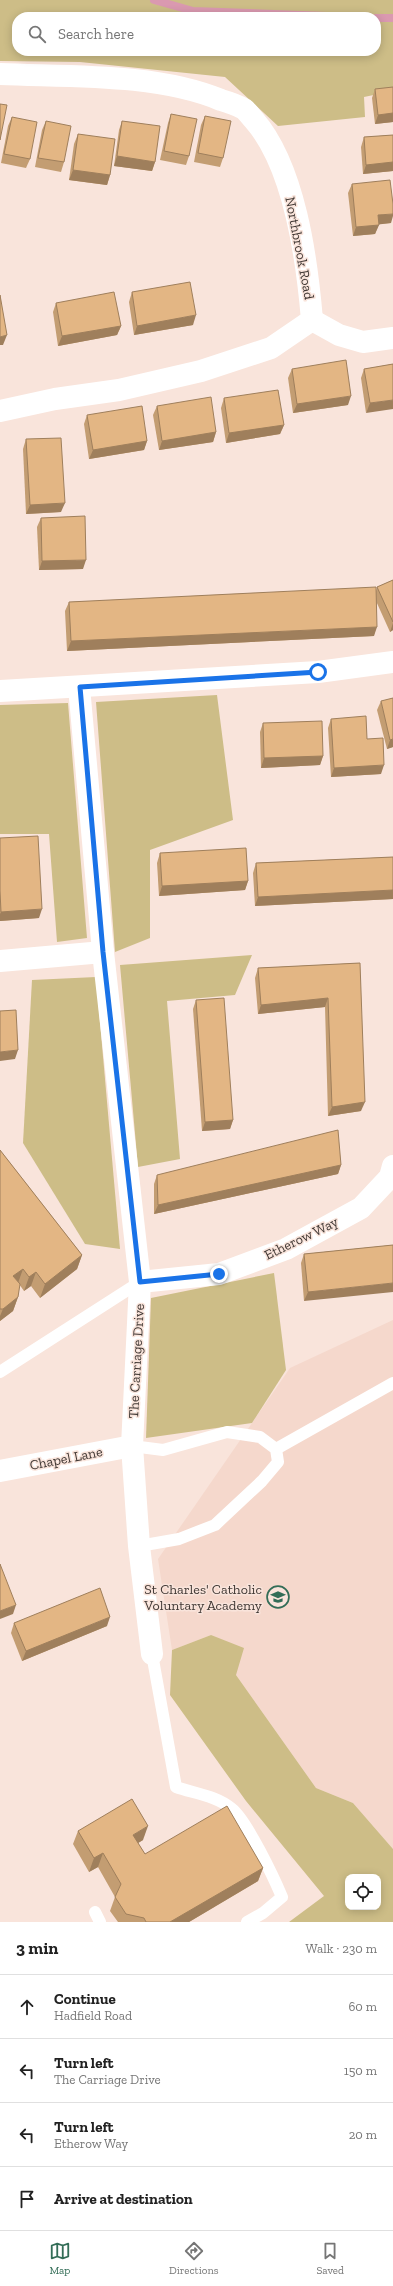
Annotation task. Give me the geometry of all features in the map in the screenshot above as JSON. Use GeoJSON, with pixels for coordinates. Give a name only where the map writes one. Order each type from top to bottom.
{"type":"FeatureCollection","features":[{"type":"Feature","properties":{"kind":"street","name":"Northbrook Road"},"geometry":{"type":"LineString","coordinates":[[0,74],[113,78],[197,90],[244,109],[265,133],[282,169],[296,213],[305,257],[312,320]]}},
{"type":"Feature","properties":{"kind":"street"},"geometry":{"type":"LineString","coordinates":[[0,411],[54,399],[119,390],[201,371],[271,348],[312,320],[339,335],[363,342],[393,338]]}},
{"type":"Feature","properties":{"kind":"street"},"geometry":{"type":"LineString","coordinates":[[0,691],[318,672],[393,662]]}},
{"type":"Feature","properties":{"kind":"street","name":"The Carriage Drive"},"geometry":{"type":"LineString","coordinates":[[80,687],[103,952],[140,1282],[132,1446],[139,1546],[152,1654]]}},
{"type":"Feature","properties":{"kind":"street"},"geometry":{"type":"LineString","coordinates":[[0,961],[103,952]]}},
{"type":"Feature","properties":{"kind":"street","name":"Etherow Way"},"geometry":{"type":"LineString","coordinates":[[140,1282],[219,1274],[286,1249],[361,1208],[390,1177],[393,1166]]}},
{"type":"Feature","properties":{"kind":"street","name":"Chapel Lane"},"geometry":{"type":"LineString","coordinates":[[0,1471],[132,1446]]}},
{"type":"Feature","properties":{"kind":"lane"},"geometry":{"type":"LineString","coordinates":[[0,1372],[140,1282]]}},
{"type":"Feature","properties":{"kind":"lane"},"geometry":{"type":"LineString","coordinates":[[276,1449],[393,1383]]}},
{"type":"Feature","properties":{"kind":"lane"},"geometry":{"type":"LineString","coordinates":[[132,1446],[162,1450],[228,1432],[260,1437],[276,1449],[278,1462],[262,1481],[215,1525],[179,1539],[139,1546]]}},
{"type":"Feature","properties":{"kind":"lane"},"geometry":{"type":"LineString","coordinates":[[152,1654],[176,1787],[222,1802],[233,1809],[242,1820],[282,1897],[263,1913],[247,1922]]}},
{"type":"Feature","properties":{"kind":"shaded area"},"geometry":{"type":"Polygon","coordinates":[[[0,0],[393,0],[393,91],[364,97],[365,117],[278,126],[225,77],[80,62],[0,61],[0,0]]]}},
{"type":"Feature","properties":{"kind":"shaded area"},"geometry":{"type":"Polygon","coordinates":[[[217,695],[233,820],[150,850],[150,938],[115,952],[96,702],[217,695]]]}},
{"type":"Feature","properties":{"kind":"shaded area"},"geometry":{"type":"Polygon","coordinates":[[[68,703],[87,938],[57,942],[49,834],[0,834],[0,705],[68,703]]]}},
{"type":"Feature","properties":{"kind":"shaded area"},"geometry":{"type":"Polygon","coordinates":[[[252,955],[235,995],[167,1001],[180,1159],[138,1167],[120,965],[252,955]]]}},
{"type":"Feature","properties":{"kind":"shaded area"},"geometry":{"type":"Polygon","coordinates":[[[96,977],[120,1249],[85,1244],[23,1143],[32,980],[96,977]]]}},
{"type":"Feature","properties":{"kind":"shaded area"},"geometry":{"type":"Polygon","coordinates":[[[274,1273],[286,1370],[252,1423],[146,1438],[151,1298],[274,1273]]]}},
{"type":"Feature","properties":{"kind":"shaded area","name":"St Charles' Catholic Voluntary Academy"},"geometry":{"type":"Polygon","coordinates":[[[393,1320],[393,1849],[353,1803],[316,1788],[236,1675],[211,1635],[172,1650],[158,1559],[290,1368],[393,1320]]]}},
{"type":"Feature","properties":{"kind":"shaded area"},"geometry":{"type":"Polygon","coordinates":[[[211,1635],[244,1648],[236,1675],[316,1788],[353,1803],[393,1849],[393,1922],[289,1922],[324,1896],[246,1801],[170,1695],[172,1650],[211,1635]]]}},
{"type":"Feature","properties":{"kind":"building"},"geometry":{"type":"Polygon","coordinates":[[[393,87],[393,113],[378,115],[375,89],[393,87]]]}},
{"type":"Feature","properties":{"kind":"building"},"geometry":{"type":"Polygon","coordinates":[[[0,104],[7,105],[0,140],[0,104]]]}},
{"type":"Feature","properties":{"kind":"building"},"geometry":{"type":"Polygon","coordinates":[[[171,114],[197,119],[189,156],[164,151],[171,114]]]}},
{"type":"Feature","properties":{"kind":"building"},"geometry":{"type":"Polygon","coordinates":[[[205,116],[231,121],[223,158],[198,153],[205,116]]]}},
{"type":"Feature","properties":{"kind":"building"},"geometry":{"type":"Polygon","coordinates":[[[12,117],[37,122],[30,159],[4,154],[12,117]]]}},
{"type":"Feature","properties":{"kind":"building"},"geometry":{"type":"Polygon","coordinates":[[[46,121],[71,126],[64,162],[38,158],[46,121]]]}},
{"type":"Feature","properties":{"kind":"building"},"geometry":{"type":"Polygon","coordinates":[[[122,121],[160,126],[155,162],[117,156],[122,121]]]}},
{"type":"Feature","properties":{"kind":"building"},"geometry":{"type":"Polygon","coordinates":[[[78,134],[115,139],[110,175],[73,170],[78,134]]]}},
{"type":"Feature","properties":{"kind":"building"},"geometry":{"type":"Polygon","coordinates":[[[393,135],[393,162],[366,165],[364,137],[393,135]]]}},
{"type":"Feature","properties":{"kind":"building"},"geometry":{"type":"Polygon","coordinates":[[[390,180],[393,214],[378,215],[379,225],[356,227],[352,184],[390,180]]]}},
{"type":"Feature","properties":{"kind":"building"},"geometry":{"type":"Polygon","coordinates":[[[190,282],[196,315],[137,326],[132,292],[190,282]]]}},
{"type":"Feature","properties":{"kind":"building"},"geometry":{"type":"Polygon","coordinates":[[[114,292],[121,326],[62,336],[56,303],[114,292]]]}},
{"type":"Feature","properties":{"kind":"building"},"geometry":{"type":"Polygon","coordinates":[[[0,295],[7,335],[0,337],[0,295]]]}},
{"type":"Feature","properties":{"kind":"building"},"geometry":{"type":"Polygon","coordinates":[[[346,360],[351,396],[297,404],[292,369],[346,360]]]}},
{"type":"Feature","properties":{"kind":"building"},"geometry":{"type":"Polygon","coordinates":[[[393,364],[393,400],[370,403],[364,369],[393,364]]]}},
{"type":"Feature","properties":{"kind":"building"},"geometry":{"type":"Polygon","coordinates":[[[278,390],[284,425],[229,433],[224,398],[278,390]]]}},
{"type":"Feature","properties":{"kind":"building"},"geometry":{"type":"Polygon","coordinates":[[[211,397],[216,432],[162,441],[157,406],[211,397]]]}},
{"type":"Feature","properties":{"kind":"building"},"geometry":{"type":"Polygon","coordinates":[[[142,406],[147,441],[93,450],[87,415],[142,406]]]}},
{"type":"Feature","properties":{"kind":"building"},"geometry":{"type":"Polygon","coordinates":[[[61,438],[65,503],[30,505],[26,439],[61,438]]]}},
{"type":"Feature","properties":{"kind":"building"},"geometry":{"type":"Polygon","coordinates":[[[85,516],[86,560],[42,561],[41,518],[85,516]]]}},
{"type":"Feature","properties":{"kind":"building"},"geometry":{"type":"Polygon","coordinates":[[[393,580],[393,622],[377,587],[393,580]]]}},
{"type":"Feature","properties":{"kind":"building"},"geometry":{"type":"Polygon","coordinates":[[[376,587],[377,627],[71,641],[69,602],[376,587]]]}},
{"type":"Feature","properties":{"kind":"building"},"geometry":{"type":"Polygon","coordinates":[[[393,698],[393,739],[390,740],[381,701],[393,698]]]}},
{"type":"Feature","properties":{"kind":"building"},"geometry":{"type":"Polygon","coordinates":[[[366,716],[367,739],[383,738],[384,765],[334,768],[331,719],[366,716]]]}},
{"type":"Feature","properties":{"kind":"building"},"geometry":{"type":"Polygon","coordinates":[[[322,721],[323,756],[264,758],[263,723],[322,721]]]}},
{"type":"Feature","properties":{"kind":"building"},"geometry":{"type":"Polygon","coordinates":[[[38,836],[42,909],[1,912],[0,838],[38,836]]]}},
{"type":"Feature","properties":{"kind":"building"},"geometry":{"type":"Polygon","coordinates":[[[246,848],[248,881],[162,886],[160,853],[246,848]]]}},
{"type":"Feature","properties":{"kind":"building"},"geometry":{"type":"Polygon","coordinates":[[[393,857],[393,890],[258,897],[256,863],[393,857]]]}},
{"type":"Feature","properties":{"kind":"building"},"geometry":{"type":"Polygon","coordinates":[[[360,963],[365,1102],[332,1107],[328,998],[261,1005],[258,968],[360,963]]]}},
{"type":"Feature","properties":{"kind":"building"},"geometry":{"type":"Polygon","coordinates":[[[224,998],[233,1120],[205,1122],[196,1000],[224,998]]]}},
{"type":"Feature","properties":{"kind":"building"},"geometry":{"type":"Polygon","coordinates":[[[16,1010],[18,1050],[0,1052],[0,1011],[16,1010]]]}},
{"type":"Feature","properties":{"kind":"building"},"geometry":{"type":"Polygon","coordinates":[[[338,1130],[341,1165],[158,1205],[157,1175],[338,1130]]]}},
{"type":"Feature","properties":{"kind":"building"},"geometry":{"type":"Polygon","coordinates":[[[0,1150],[82,1255],[45,1284],[36,1272],[29,1277],[23,1269],[13,1276],[20,1284],[18,1297],[3,1309],[0,1309],[0,1150]]]}},
{"type":"Feature","properties":{"kind":"building"},"geometry":{"type":"Polygon","coordinates":[[[393,1245],[393,1283],[308,1292],[304,1254],[393,1245]]]}},
{"type":"Feature","properties":{"kind":"building"},"geometry":{"type":"Polygon","coordinates":[[[0,1564],[16,1605],[0,1611],[0,1564]]]}},
{"type":"Feature","properties":{"kind":"building"},"geometry":{"type":"Polygon","coordinates":[[[100,1588],[110,1617],[26,1651],[14,1623],[100,1588]]]}},
{"type":"Feature","properties":{"kind":"building"},"geometry":{"type":"Polygon","coordinates":[[[132,1799],[148,1826],[133,1835],[145,1854],[227,1806],[263,1868],[170,1922],[146,1922],[144,1918],[126,1914],[115,1897],[121,1884],[103,1853],[94,1858],[78,1831],[132,1799]]]}},
{"type":"Feature","properties":{"kind":"waterway"},"geometry":{"type":"LineString","coordinates":[[154,0],[193,11],[220,12]]}},
{"type":"Feature","properties":{"kind":"waterway"},"geometry":{"type":"LineString","coordinates":[[381,18],[393,18]]}},
{"type":"Feature","properties":{"kind":"place","name":"St Charles' Catholic Voluntary Academy"},"geometry":{"type":"Point","coordinates":[278,1597]}},
{"type":"Feature","properties":{"kind":"route"},"geometry":{"type":"LineString","coordinates":[[219,1274],[140,1282],[103,952],[80,687],[318,672]]}}]}
